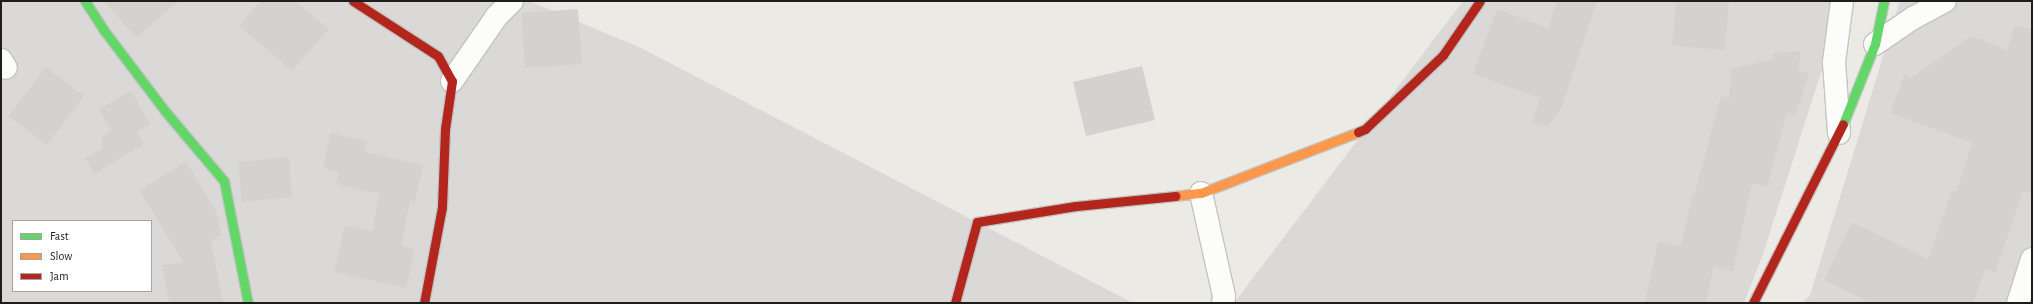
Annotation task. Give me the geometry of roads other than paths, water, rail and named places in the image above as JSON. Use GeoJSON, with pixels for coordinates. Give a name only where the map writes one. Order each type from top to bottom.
{"type":"FeatureCollection","features":[{"type":"Feature","properties":{"kind":"street"},"geometry":{"type":"LineString","coordinates":[[85,1],[103,29],[160,105],[224,182],[238,260],[248,303]]}},
{"type":"Feature","properties":{"kind":"street"},"geometry":{"type":"LineString","coordinates":[[353,1],[438,56],[452,81]]}},
{"type":"Feature","properties":{"kind":"street"},"geometry":{"type":"LineString","coordinates":[[424,303],[442,207],[445,129],[452,81],[497,16],[512,1]]}},
{"type":"Feature","properties":{"kind":"street"},"geometry":{"type":"LineString","coordinates":[[955,303],[977,222],[1076,206],[1201,193],[1365,129],[1443,55],[1480,1]]}},
{"type":"Feature","properties":{"kind":"street"},"geometry":{"type":"LineString","coordinates":[[1839,133],[1834,62],[1842,1]]}},
{"type":"Feature","properties":{"kind":"street"},"geometry":{"type":"LineString","coordinates":[[1754,303],[1839,133],[1875,44],[1884,1]]}},
{"type":"Feature","properties":{"kind":"street"},"geometry":{"type":"LineString","coordinates":[[1875,44],[1913,18],[1944,1]]}},
{"type":"Feature","properties":{"kind":"street"},"geometry":{"type":"LineString","coordinates":[[1201,193],[1224,296],[1223,303]]}},
{"type":"Feature","properties":{"kind":"street"},"geometry":{"type":"LineString","coordinates":[[2018,303],[2032,259]]}}]}
